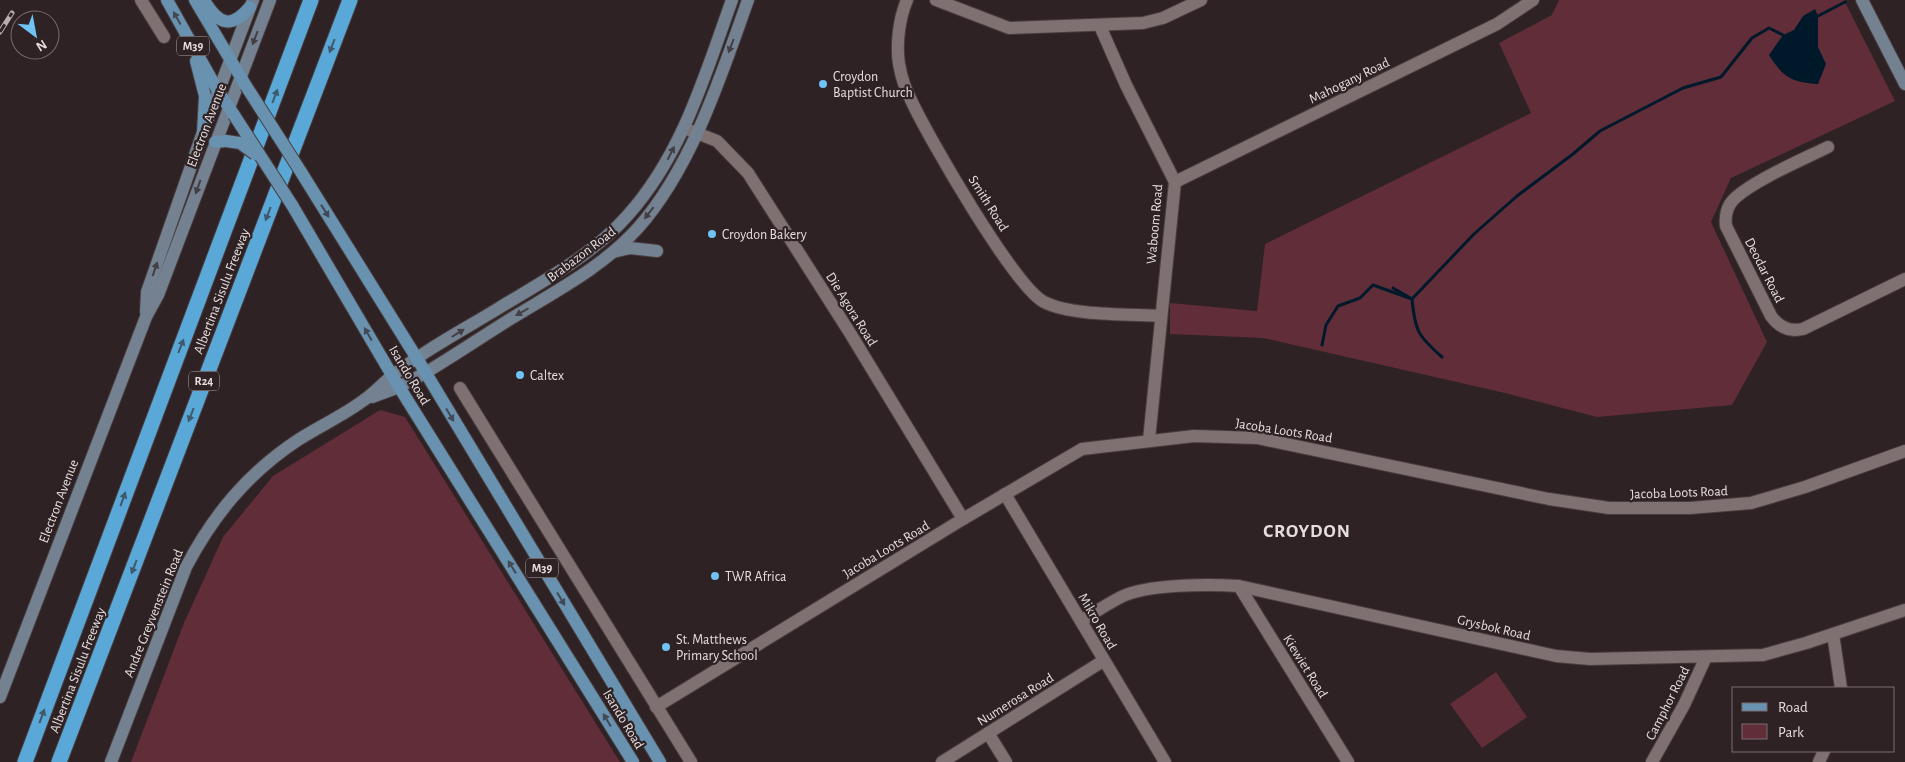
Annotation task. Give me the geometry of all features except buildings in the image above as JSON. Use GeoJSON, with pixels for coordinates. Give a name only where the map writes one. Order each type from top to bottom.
{"type":"FeatureCollection","features":[{"type":"Feature","properties":{"kind":"highway","name":"Albertina Sisulu Freeway"},"geometry":{"type":"LineString","coordinates":[[25,762],[311,0]]}},
{"type":"Feature","properties":{"kind":"highway","name":"Albertina Sisulu Freeway"},"geometry":{"type":"LineString","coordinates":[[59,762],[350,0]]}},
{"type":"Feature","properties":{"kind":"main road","name":"Isando Road"},"geometry":{"type":"LineString","coordinates":[[167,0],[218,91],[292,204],[392,376],[633,762]]}},
{"type":"Feature","properties":{"kind":"main road","name":"Isando Road"},"geometry":{"type":"LineString","coordinates":[[195,0],[417,359],[660,762]]}},
{"type":"Feature","properties":{"kind":"main road"},"geometry":{"type":"LineString","coordinates":[[204,0],[212,13],[225,21],[237,20],[252,3]]}},
{"type":"Feature","properties":{"kind":"main road","name":"Electron Avenue"},"geometry":{"type":"LineString","coordinates":[[0,697],[3,681],[146,317],[147,292],[220,141],[244,81],[270,0]]}},
{"type":"Feature","properties":{"kind":"main road","name":"Brabazon Road"},"geometry":{"type":"LineString","coordinates":[[399,387],[425,373],[580,277],[611,254],[637,228],[661,198],[676,172],[732,0]]}},
{"type":"Feature","properties":{"kind":"main road","name":"Brabazon Road"},"geometry":{"type":"LineString","coordinates":[[392,376],[558,272],[608,234],[629,214],[658,179],[690,130],[748,0]]}},
{"type":"Feature","properties":{"kind":"main road"},"geometry":{"type":"LineString","coordinates":[[1862,0],[1905,84]]}},
{"type":"Feature","properties":{"kind":"main road","name":"Electron Avenue"},"geometry":{"type":"LineString","coordinates":[[173,237],[203,132],[252,3]]}},
{"type":"Feature","properties":{"kind":"main road"},"geometry":{"type":"LineString","coordinates":[[189,40],[205,96],[203,132]]}},
{"type":"Feature","properties":{"kind":"main road"},"geometry":{"type":"LineString","coordinates":[[220,141],[240,143],[263,160]]}},
{"type":"Feature","properties":{"kind":"main road"},"geometry":{"type":"LineString","coordinates":[[611,254],[630,248],[657,251]]}},
{"type":"Feature","properties":{"kind":"main road","name":"Andre Greyvenstein Road"},"geometry":{"type":"LineString","coordinates":[[111,762],[186,566],[212,521],[238,488],[275,456],[365,400],[392,376]]}},
{"type":"Feature","properties":{"kind":"main road","name":"Andre Greyvenstein Road"},"geometry":{"type":"LineString","coordinates":[[365,400],[399,387]]}},
{"type":"Feature","properties":{"kind":"street"},"geometry":{"type":"LineString","coordinates":[[141,0],[164,37]]}},
{"type":"Feature","properties":{"kind":"street","name":"Smith Road"},"geometry":{"type":"LineString","coordinates":[[907,0],[901,19],[898,53],[901,72],[910,99],[972,205],[1029,289],[1046,303],[1072,310],[1161,316]]}},
{"type":"Feature","properties":{"kind":"street"},"geometry":{"type":"LineString","coordinates":[[936,0],[1009,28],[1100,26],[1154,20],[1201,0]]}},
{"type":"Feature","properties":{"kind":"street","name":"Mahogany Road"},"geometry":{"type":"LineString","coordinates":[[1175,182],[1498,24],[1533,0]]}},
{"type":"Feature","properties":{"kind":"street","name":"Waboom Road"},"geometry":{"type":"LineString","coordinates":[[1100,26],[1126,85],[1175,182],[1149,440]]}},
{"type":"Feature","properties":{"kind":"street","name":"Die Agora Road"},"geometry":{"type":"LineString","coordinates":[[690,130],[718,141],[748,173],[850,333],[963,520]]}},
{"type":"Feature","properties":{"kind":"street","name":"Deodar Road"},"geometry":{"type":"LineString","coordinates":[[1828,146],[1749,188],[1737,196],[1727,211],[1726,226],[1771,316],[1780,326],[1803,329],[1905,279]]}},
{"type":"Feature","properties":{"kind":"street"},"geometry":{"type":"LineString","coordinates":[[460,388],[690,762]]}},
{"type":"Feature","properties":{"kind":"street","name":"Jacoba Loots Road"},"geometry":{"type":"LineString","coordinates":[[656,707],[1082,449],[1194,436],[1257,438],[1549,499],[1609,508],[1633,509],[1726,506],[1751,503],[1805,487],[1905,451]]}},
{"type":"Feature","properties":{"kind":"street","name":"Mikro Road"},"geometry":{"type":"LineString","coordinates":[[1005,494],[1165,762]]}},
{"type":"Feature","properties":{"kind":"street","name":"Grysbok Road"},"geometry":{"type":"LineString","coordinates":[[1081,621],[1130,593],[1198,585],[1238,586],[1556,656],[1590,659],[1763,655],[1905,610]]}},
{"type":"Feature","properties":{"kind":"street","name":"Kiewiet Road"},"geometry":{"type":"LineString","coordinates":[[1238,586],[1348,762]]}},
{"type":"Feature","properties":{"kind":"street"},"geometry":{"type":"LineString","coordinates":[[1834,634],[1841,687]]}},
{"type":"Feature","properties":{"kind":"street","name":"Camphor Road"},"geometry":{"type":"LineString","coordinates":[[1652,762],[1684,705],[1706,657]]}},
{"type":"Feature","properties":{"kind":"street","name":"Numerosa Road"},"geometry":{"type":"LineString","coordinates":[[942,762],[1103,661]]}},
{"type":"Feature","properties":{"kind":"street"},"geometry":{"type":"LineString","coordinates":[[988,733],[1006,762]]}},
{"type":"Feature","properties":{"kind":"green space"},"geometry":{"type":"Polygon","coordinates":[[[1559,0],[1844,0],[1895,101],[1731,178],[1711,222],[1767,342],[1732,405],[1597,417],[1505,393],[1263,338],[1170,334],[1170,303],[1257,311],[1265,244],[1531,113],[1499,43],[1552,15],[1559,0]]]}},
{"type":"Feature","properties":{"kind":"green space"},"geometry":{"type":"Polygon","coordinates":[[[380,410],[405,417],[620,762],[131,762],[184,623],[223,537],[273,476],[380,410]]]}},
{"type":"Feature","properties":{"kind":"green space"},"geometry":{"type":"Polygon","coordinates":[[[1496,672],[1527,717],[1482,748],[1450,704],[1496,672]]]}},
{"type":"Feature","properties":{"kind":"water"},"geometry":{"type":"Polygon","coordinates":[[[1815,9],[1818,16],[1818,47],[1826,64],[1818,84],[1794,80],[1779,69],[1769,55],[1783,35],[1794,30],[1803,16],[1815,9]]]}},
{"type":"Feature","properties":{"kind":"waterway"},"geometry":{"type":"LineString","coordinates":[[1818,16],[1845,2]]}},
{"type":"Feature","properties":{"kind":"waterway"},"geometry":{"type":"LineString","coordinates":[[1442,357],[1428,344],[1419,332],[1416,326],[1412,299],[1474,234],[1517,196],[1600,131],[1683,88],[1721,77],[1752,38],[1769,28],[1783,35]]}},
{"type":"Feature","properties":{"kind":"waterway"},"geometry":{"type":"LineString","coordinates":[[1322,345],[1326,325],[1338,306],[1360,298],[1373,285],[1412,299],[1393,288]]}},
{"type":"Feature","properties":{"kind":"railway"},"geometry":{"type":"LineString","coordinates":[[0,32],[10,16]]}},
{"type":"Feature","properties":{"kind":"place","name":"Croydon Baptist Church"},"geometry":{"type":"Point","coordinates":[823,84]}},
{"type":"Feature","properties":{"kind":"place","name":"Croydon Bakery"},"geometry":{"type":"Point","coordinates":[712,234]}},
{"type":"Feature","properties":{"kind":"place","name":"Caltex"},"geometry":{"type":"Point","coordinates":[520,375]}},
{"type":"Feature","properties":{"kind":"place","name":"TWR Africa"},"geometry":{"type":"Point","coordinates":[715,576]}},
{"type":"Feature","properties":{"kind":"place","name":"St. Matthews Primary School"},"geometry":{"type":"Point","coordinates":[666,647]}},
{"type":"Feature","properties":{"kind":"district","name":"CROYDON"},"geometry":{"type":"Point","coordinates":[1307,530]}}]}
